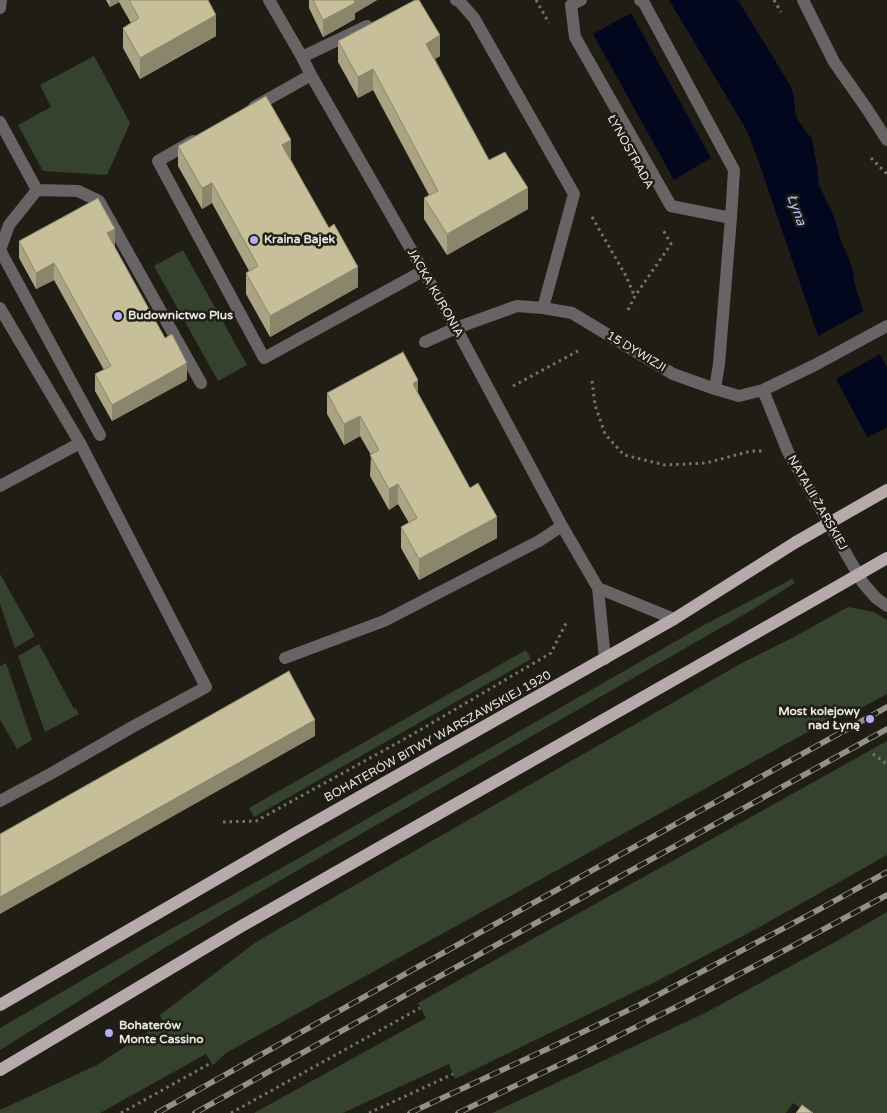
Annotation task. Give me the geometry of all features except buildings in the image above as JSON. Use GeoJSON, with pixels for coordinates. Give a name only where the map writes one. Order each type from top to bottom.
{"type":"FeatureCollection","features":[{"type":"Feature","properties":{"kind":"main road","name":"BOHATERÓW BITWY WARSZAWSKIEJ 1920"},"geometry":{"type":"LineString","coordinates":[[0,1005],[294,834],[674,619],[796,542],[887,490]]}},
{"type":"Feature","properties":{"kind":"main road"},"geometry":{"type":"LineString","coordinates":[[0,1070],[240,927],[887,558]]}},
{"type":"Feature","properties":{"kind":"street"},"geometry":{"type":"LineString","coordinates":[[0,8],[1,0]]}},
{"type":"Feature","properties":{"kind":"street","name":"JACKA KURONIA"},"geometry":{"type":"LineString","coordinates":[[269,0],[456,328],[562,526],[598,588],[605,659]]}},
{"type":"Feature","properties":{"kind":"street"},"geometry":{"type":"LineString","coordinates":[[456,0],[474,18],[574,194],[543,308]]}},
{"type":"Feature","properties":{"kind":"street"},"geometry":{"type":"LineString","coordinates":[[580,0],[572,5],[575,37],[671,206],[731,218]]}},
{"type":"Feature","properties":{"kind":"street"},"geometry":{"type":"LineString","coordinates":[[640,0],[644,3],[734,170],[719,364],[715,389]]}},
{"type":"Feature","properties":{"kind":"street"},"geometry":{"type":"LineString","coordinates":[[803,0],[834,62],[887,140]]}},
{"type":"Feature","properties":{"kind":"street"},"geometry":{"type":"LineString","coordinates":[[302,57],[378,20]]}},
{"type":"Feature","properties":{"kind":"street"},"geometry":{"type":"LineString","coordinates":[[243,113],[311,75]]}},
{"type":"Feature","properties":{"kind":"street"},"geometry":{"type":"LineString","coordinates":[[0,122],[37,190]]}},
{"type":"Feature","properties":{"kind":"street"},"geometry":{"type":"LineString","coordinates":[[200,137],[158,160],[264,358],[423,271]]}},
{"type":"Feature","properties":{"kind":"street"},"geometry":{"type":"LineString","coordinates":[[37,190],[78,191],[99,201],[201,383]]}},
{"type":"Feature","properties":{"kind":"street"},"geometry":{"type":"LineString","coordinates":[[37,190],[9,225],[0,250],[100,435]]}},
{"type":"Feature","properties":{"kind":"street","name":"15 DYWIZJI"},"geometry":{"type":"LineString","coordinates":[[425,342],[456,328],[517,306],[543,308],[572,313],[673,374],[739,396],[763,390],[815,365],[887,326]]}},
{"type":"Feature","properties":{"kind":"street"},"geometry":{"type":"LineString","coordinates":[[0,308],[80,443],[206,686],[52,773],[0,800]]}},
{"type":"Feature","properties":{"kind":"street","name":"NATALII ŻARSKIEJ"},"geometry":{"type":"LineString","coordinates":[[763,390],[788,452],[863,583],[876,598],[887,606]]}},
{"type":"Feature","properties":{"kind":"street"},"geometry":{"type":"LineString","coordinates":[[2,482],[80,443]]}},
{"type":"Feature","properties":{"kind":"street"},"geometry":{"type":"LineString","coordinates":[[285,658],[384,621],[539,541],[562,526]]}},
{"type":"Feature","properties":{"kind":"street"},"geometry":{"type":"LineString","coordinates":[[598,588],[674,619]]}},
{"type":"Feature","properties":{"kind":"path"},"geometry":{"type":"LineString","coordinates":[[536,0],[550,26]]}},
{"type":"Feature","properties":{"kind":"path"},"geometry":{"type":"LineString","coordinates":[[574,194],[583,200],[626,276],[634,296]]}},
{"type":"Feature","properties":{"kind":"path"},"geometry":{"type":"LineString","coordinates":[[628,310],[634,296],[671,244],[661,226]]}},
{"type":"Feature","properties":{"kind":"path"},"geometry":{"type":"LineString","coordinates":[[512,387],[578,351]]}},
{"type":"Feature","properties":{"kind":"path"},"geometry":{"type":"LineString","coordinates":[[592,381],[595,405],[605,434],[624,454],[665,465],[706,463],[751,451],[788,452]]}},
{"type":"Feature","properties":{"kind":"path"},"geometry":{"type":"LineString","coordinates":[[223,822],[256,821],[416,732],[551,653],[567,621]]}},
{"type":"Feature","properties":{"kind":"path"},"geometry":{"type":"LineString","coordinates":[[873,754],[887,764]]}},
{"type":"Feature","properties":{"kind":"path"},"geometry":{"type":"LineString","coordinates":[[231,1113],[420,1008]]}},
{"type":"Feature","properties":{"kind":"path"},"geometry":{"type":"LineString","coordinates":[[121,1113],[211,1063]]}},
{"type":"Feature","properties":{"kind":"path"},"geometry":{"type":"LineString","coordinates":[[369,1113],[453,1074]]}},
{"type":"Feature","properties":{"kind":"green space"},"geometry":{"type":"Polygon","coordinates":[[[94,56],[130,123],[107,175],[43,171],[18,125],[51,107],[40,85],[94,56]]]}},
{"type":"Feature","properties":{"kind":"green space"},"geometry":{"type":"Polygon","coordinates":[[[183,250],[247,365],[218,381],[154,266],[183,250]]]}},
{"type":"Feature","properties":{"kind":"green space"},"geometry":{"type":"Polygon","coordinates":[[[0,574],[35,636],[15,648],[0,604],[0,574]]]}},
{"type":"Feature","properties":{"kind":"green space"},"geometry":{"type":"Polygon","coordinates":[[[792,579],[795,583],[745,614],[166,947],[0,1050],[0,1028],[704,625],[792,579]]]}},
{"type":"Feature","properties":{"kind":"green space"},"geometry":{"type":"Polygon","coordinates":[[[848,607],[874,612],[887,620],[887,694],[850,714],[822,724],[226,1053],[213,1065],[206,1054],[100,1113],[0,1113],[0,1110],[97,1065],[163,1022],[160,1015],[256,942],[740,664],[848,607]]]}},
{"type":"Feature","properties":{"kind":"green space"},"geometry":{"type":"Polygon","coordinates":[[[39,644],[74,709],[76,708],[79,714],[45,732],[18,656],[39,644]]]}},
{"type":"Feature","properties":{"kind":"green space"},"geometry":{"type":"Polygon","coordinates":[[[526,650],[531,659],[254,817],[249,808],[526,650]]]}},
{"type":"Feature","properties":{"kind":"green space"},"geometry":{"type":"Polygon","coordinates":[[[6,663],[32,740],[17,749],[0,720],[0,666],[6,663]]]}},
{"type":"Feature","properties":{"kind":"green space"},"geometry":{"type":"Polygon","coordinates":[[[887,741],[887,855],[756,929],[655,982],[455,1079],[449,1064],[343,1113],[254,1113],[426,1018],[418,1003],[887,741]]]}},
{"type":"Feature","properties":{"kind":"green space"},"geometry":{"type":"Polygon","coordinates":[[[887,912],[887,1113],[808,1113],[793,1103],[786,1113],[492,1113],[707,1012],[887,912]]]}},
{"type":"Feature","properties":{"kind":"water","name":"Łyna"},"geometry":{"type":"Polygon","coordinates":[[[669,0],[738,0],[790,85],[794,96],[795,113],[799,122],[812,139],[819,185],[834,216],[853,272],[861,304],[880,355],[887,367],[887,474],[836,379],[817,333],[746,129],[669,0]]]}},
{"type":"Feature","properties":{"kind":"water"},"geometry":{"type":"Polygon","coordinates":[[[631,13],[711,158],[674,180],[593,34],[631,13]]]}},
{"type":"Feature","properties":{"kind":"pier"},"geometry":{"type":"Polygon","coordinates":[[[866,310],[882,353],[834,380],[816,337],[866,310]]]}},
{"type":"Feature","properties":{"kind":"pier"},"geometry":{"type":"Polygon","coordinates":[[[887,427],[887,477],[865,439],[887,427]]]}},
{"type":"Feature","properties":{"kind":"railway"},"geometry":{"type":"LineString","coordinates":[[157,1113],[887,707]]}},
{"type":"Feature","properties":{"kind":"railway"},"geometry":{"type":"LineString","coordinates":[[195,1113],[887,729]]}},
{"type":"Feature","properties":{"kind":"railway"},"geometry":{"type":"LineString","coordinates":[[410,1113],[639,1005],[887,872]]}},
{"type":"Feature","properties":{"kind":"railway"},"geometry":{"type":"LineString","coordinates":[[458,1113],[688,1001],[887,895]]}},
{"type":"Feature","properties":{"kind":"place","name":"Kraina Bajek"},"geometry":{"type":"Point","coordinates":[254,240]}},
{"type":"Feature","properties":{"kind":"place","name":"Budownictwo Plus"},"geometry":{"type":"Point","coordinates":[118,316]}},
{"type":"Feature","properties":{"kind":"place","name":"Most kolejowy nad Łyną"},"geometry":{"type":"Point","coordinates":[870,719]}},
{"type":"Feature","properties":{"kind":"place","name":"Bohaterów Monte Cassino"},"geometry":{"type":"Point","coordinates":[109,1033]}}]}
